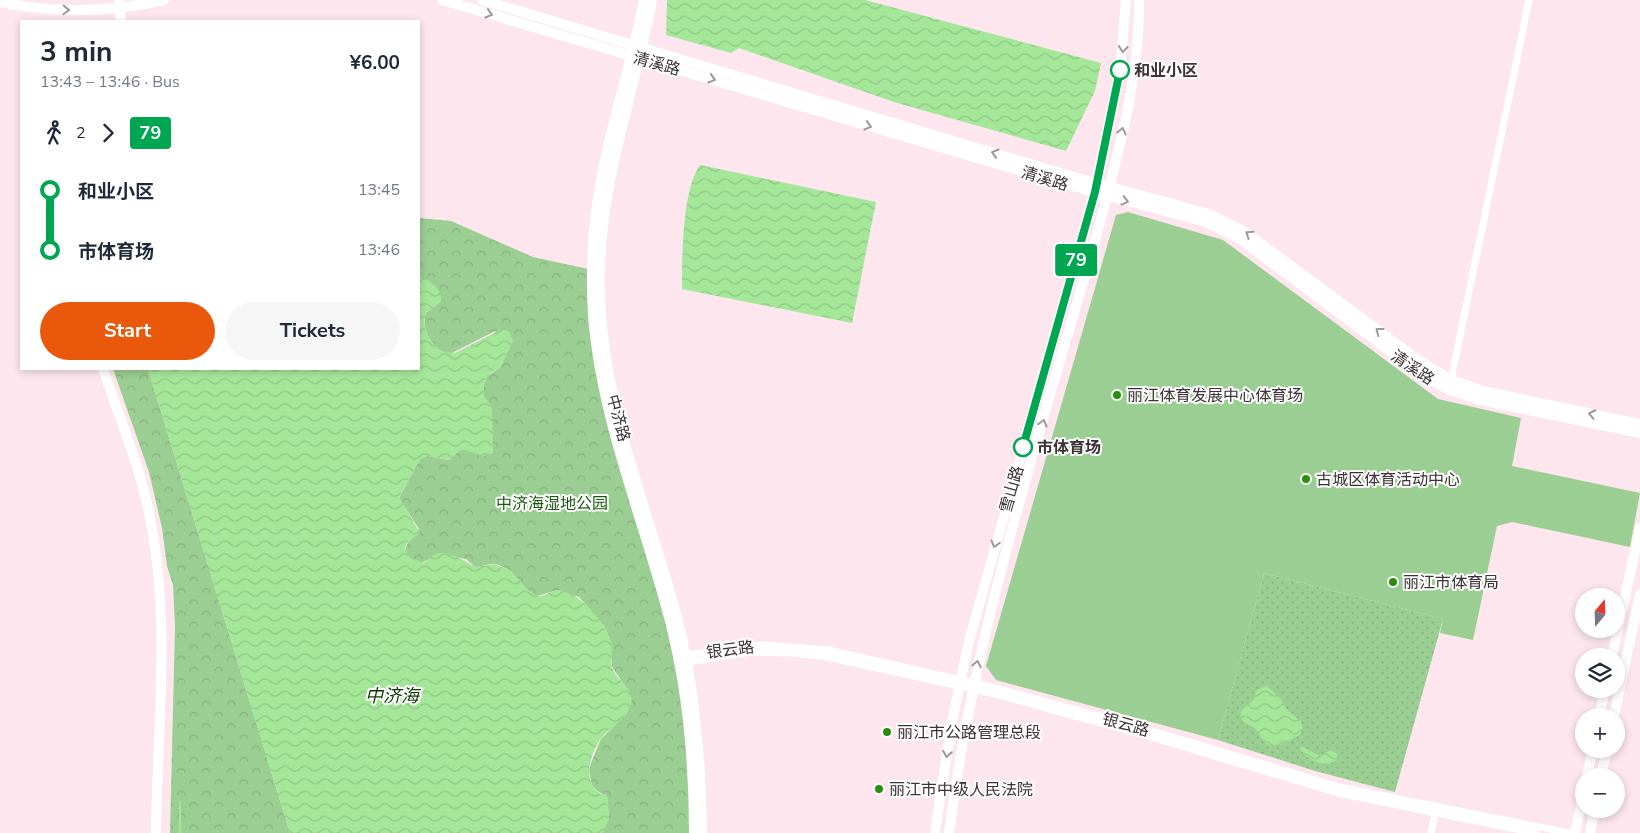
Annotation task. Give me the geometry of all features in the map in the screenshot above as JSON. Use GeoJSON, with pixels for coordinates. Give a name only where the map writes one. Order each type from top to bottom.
{"type":"FeatureCollection","features":[{"type":"Feature","properties":{"kind":"street"},"geometry":{"type":"LineString","coordinates":[[0,2],[61,10],[164,0]]}},
{"type":"Feature","properties":{"kind":"street","name":"清溪路"},"geometry":{"type":"LineString","coordinates":[[442,0],[1096,188],[1209,214],[1237,227],[1424,365],[1451,380],[1483,391],[1640,424]]}},
{"type":"Feature","properties":{"kind":"street","name":"清溪路"},"geometry":{"type":"LineString","coordinates":[[482,0],[637,45],[1096,188]]}},
{"type":"Feature","properties":{"kind":"street","name":"中济路"},"geometry":{"type":"LineString","coordinates":[[644,0],[635,56],[606,153],[596,211],[592,252],[593,314],[605,395],[680,660],[699,745],[702,833]]}},
{"type":"Feature","properties":{"kind":"street","name":"中济路"},"geometry":{"type":"LineString","coordinates":[[637,45],[652,0]]}},
{"type":"Feature","properties":{"kind":"street","name":"雪山路"},"geometry":{"type":"LineString","coordinates":[[935,833],[959,682],[990,562],[1096,188],[1120,70],[1126,0]]}},
{"type":"Feature","properties":{"kind":"street","name":"雪山路"},"geometry":{"type":"LineString","coordinates":[[948,833],[972,685],[1002,566],[1109,191],[1134,72],[1139,0]]}},
{"type":"Feature","properties":{"kind":"street"},"geometry":{"type":"LineString","coordinates":[[1451,380],[1530,0]]}},
{"type":"Feature","properties":{"kind":"street"},"geometry":{"type":"LineString","coordinates":[[115,20],[116,4]]}},
{"type":"Feature","properties":{"kind":"street"},"geometry":{"type":"LineString","coordinates":[[116,4],[121,20]]}},
{"type":"Feature","properties":{"kind":"street","name":"清溪路"},"geometry":{"type":"LineString","coordinates":[[1109,191],[1206,222],[1232,235],[1419,373],[1448,388],[1480,400],[1640,433]]}},
{"type":"Feature","properties":{"kind":"street"},"geometry":{"type":"LineString","coordinates":[[103,370],[140,475],[149,511],[158,567],[161,627],[156,833]]}},
{"type":"Feature","properties":{"kind":"street"},"geometry":{"type":"LineString","coordinates":[[110,370],[146,473],[157,519],[164,566],[167,634],[163,833]]}},
{"type":"Feature","properties":{"kind":"street"},"geometry":{"type":"LineString","coordinates":[[1614,648],[1640,528]]}},
{"type":"Feature","properties":{"kind":"street"},"geometry":{"type":"LineString","coordinates":[[1616,708],[1640,594]]}},
{"type":"Feature","properties":{"kind":"street","name":"银云路"},"geometry":{"type":"LineString","coordinates":[[680,660],[750,646],[792,646],[828,650],[1146,729],[1340,787],[1570,833]]}},
{"type":"Feature","properties":{"kind":"street","name":"中济路"},"geometry":{"type":"LineString","coordinates":[[680,660],[691,746],[694,833]]}},
{"type":"Feature","properties":{"kind":"street","name":"银云路"},"geometry":{"type":"LineString","coordinates":[[972,685],[1322,789],[1436,814],[1536,833]]}},
{"type":"Feature","properties":{"kind":"street"},"geometry":{"type":"LineString","coordinates":[[1431,833],[1436,814]]}},
{"type":"Feature","properties":{"kind":"street"},"geometry":{"type":"LineString","coordinates":[[1575,833],[1578,818]]}},
{"type":"Feature","properties":{"kind":"street"},"geometry":{"type":"LineString","coordinates":[[1590,833],[1593,818]]}},
{"type":"Feature","properties":{"kind":"green space","name":"古城区体育活动中心"},"geometry":{"type":"Polygon","coordinates":[[[1128,212],[1223,240],[1438,399],[1521,418],[1512,466],[1640,493],[1630,547],[1512,522],[1497,526],[1473,640],[1440,633],[1443,619],[1264,573],[1218,740],[996,680],[986,666],[1116,215],[1128,212]]]}},
{"type":"Feature","properties":{"kind":"green space","name":"中济海湿地公园"},"geometry":{"type":"Polygon","coordinates":[[[420,218],[451,221],[533,257],[588,269],[685,710],[691,833],[602,833],[609,818],[607,796],[597,791],[592,785],[589,771],[601,739],[627,713],[630,693],[612,667],[610,638],[604,626],[579,597],[558,590],[537,596],[508,570],[495,564],[475,567],[466,559],[439,554],[421,563],[408,555],[406,551],[407,544],[419,529],[399,498],[420,459],[427,456],[449,460],[461,449],[492,453],[492,408],[484,397],[483,388],[487,376],[501,367],[495,331],[450,354],[438,349],[433,344],[429,339],[425,326],[426,313],[441,301],[430,282],[420,278],[420,218]]]}},
{"type":"Feature","properties":{"kind":"green space"},"geometry":{"type":"Polygon","coordinates":[[[113,370],[148,370],[290,833],[170,833],[175,627],[173,585],[167,566],[162,528],[149,472],[113,370]]]}},
{"type":"Feature","properties":{"kind":"green space"},"geometry":{"type":"Polygon","coordinates":[[[1264,573],[1443,619],[1395,792],[1315,771],[1218,740],[1264,573]]]}},
{"type":"Feature","properties":{"kind":"water"},"geometry":{"type":"Polygon","coordinates":[[[667,0],[865,0],[1101,63],[1095,91],[1066,151],[894,102],[739,48],[731,53],[666,35],[667,0]]]}},
{"type":"Feature","properties":{"kind":"water"},"geometry":{"type":"Polygon","coordinates":[[[700,165],[876,202],[852,323],[682,289],[686,207],[694,176],[700,165]]]}},
{"type":"Feature","properties":{"kind":"water","name":"中济海"},"geometry":{"type":"Polygon","coordinates":[[[420,278],[434,285],[440,292],[441,301],[426,313],[425,325],[430,339],[442,352],[455,353],[502,329],[509,331],[513,341],[501,367],[490,373],[484,384],[484,397],[492,408],[493,453],[483,456],[461,449],[449,460],[427,456],[420,459],[399,497],[420,533],[406,544],[405,549],[409,555],[421,563],[434,555],[445,553],[456,556],[475,567],[494,564],[510,570],[530,592],[537,596],[556,590],[566,592],[582,602],[597,617],[612,644],[611,661],[614,673],[628,689],[632,698],[629,709],[620,721],[604,735],[596,746],[589,768],[589,775],[594,788],[607,796],[609,818],[602,833],[290,833],[148,370],[420,370],[420,278]]]}},
{"type":"Feature","properties":{"kind":"water"},"geometry":{"type":"Polygon","coordinates":[[[1267,686],[1280,698],[1288,711],[1301,721],[1303,729],[1300,735],[1276,747],[1266,744],[1255,728],[1242,721],[1240,714],[1253,700],[1257,690],[1267,686]]]}},
{"type":"Feature","properties":{"kind":"water"},"geometry":{"type":"Polygon","coordinates":[[[1303,747],[1320,756],[1331,750],[1337,754],[1338,759],[1328,763],[1317,762],[1303,753],[1300,748],[1303,747]]]}},
{"type":"Feature","properties":{"kind":"waterway"},"geometry":{"type":"LineString","coordinates":[[180,802],[180,833]]}},
{"type":"Feature","properties":{"kind":"bus line","name":"79"},"geometry":{"type":"LineString","coordinates":[[1023,447],[1087,224],[1110,127],[1120,70]]}},
{"type":"Feature","properties":{"kind":"place","name":"和业小区"},"geometry":{"type":"Point","coordinates":[1120,70]}},
{"type":"Feature","properties":{"kind":"place","name":"丽江体育发展中心体育场"},"geometry":{"type":"Point","coordinates":[1117,395]}},
{"type":"Feature","properties":{"kind":"place","name":"市体育场"},"geometry":{"type":"Point","coordinates":[1023,447]}},
{"type":"Feature","properties":{"kind":"place","name":"古城区体育活动中心"},"geometry":{"type":"Point","coordinates":[1306,479]}},
{"type":"Feature","properties":{"kind":"place","name":"丽江市体育局"},"geometry":{"type":"Point","coordinates":[1393,582]}},
{"type":"Feature","properties":{"kind":"place","name":"丽江市公路管理总段"},"geometry":{"type":"Point","coordinates":[887,732]}},
{"type":"Feature","properties":{"kind":"place","name":"丽江市中级人民法院"},"geometry":{"type":"Point","coordinates":[879,789]}}]}
